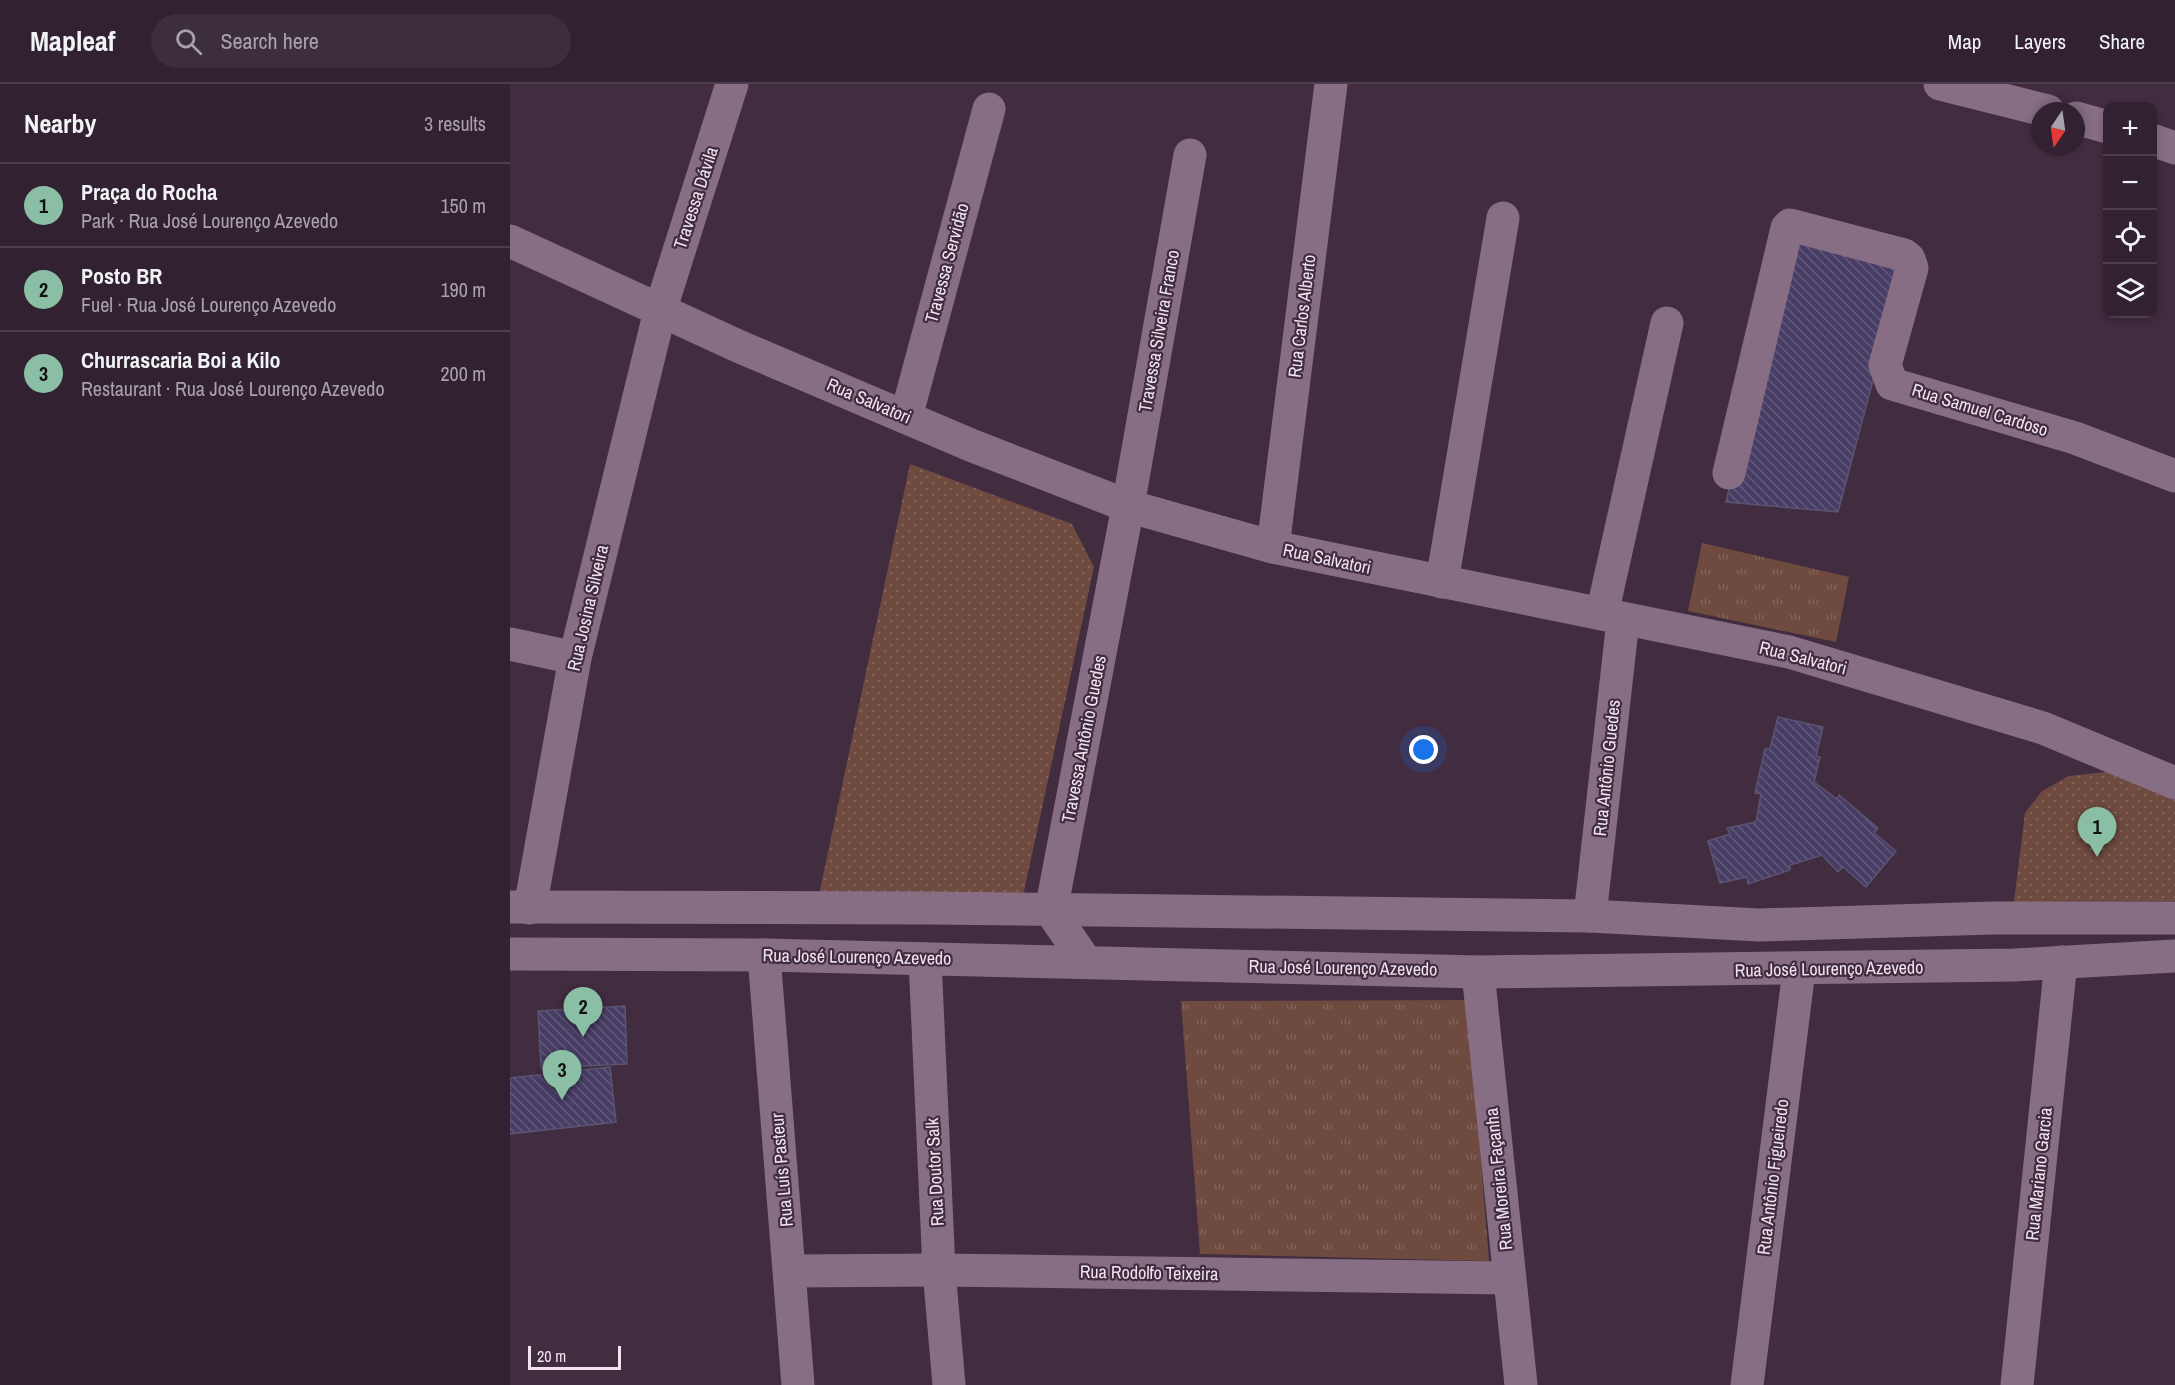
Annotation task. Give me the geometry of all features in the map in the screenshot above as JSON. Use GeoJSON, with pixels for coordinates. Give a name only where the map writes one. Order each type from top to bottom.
{"type":"FeatureCollection","features":[{"type":"Feature","properties":{"kind":"street","name":"Travessa Dávila"},"geometry":{"type":"LineString","coordinates":[[660,311],[732,84]]}},
{"type":"Feature","properties":{"kind":"street","name":"Rua Carlos Alberto"},"geometry":{"type":"LineString","coordinates":[[1273,548],[1331,84]]}},
{"type":"Feature","properties":{"kind":"street"},"geometry":{"type":"LineString","coordinates":[[1940,84],[1982,89],[2031,105]]}},
{"type":"Feature","properties":{"kind":"street","name":"Travessa Servidão"},"geometry":{"type":"LineString","coordinates":[[906,417],[989,109]]}},
{"type":"Feature","properties":{"kind":"street"},"geometry":{"type":"LineString","coordinates":[[2085,121],[2103,126]]}},
{"type":"Feature","properties":{"kind":"street"},"geometry":{"type":"LineString","coordinates":[[2157,142],[2175,148]]}},
{"type":"Feature","properties":{"kind":"street","name":"Travessa Silveira Franco"},"geometry":{"type":"LineString","coordinates":[[1128,506],[1190,155]]}},
{"type":"Feature","properties":{"kind":"street"},"geometry":{"type":"LineString","coordinates":[[1442,582],[1503,218]]}},
{"type":"Feature","properties":{"kind":"street","name":"Rua Samuel Cardoso"},"geometry":{"type":"LineString","coordinates":[[1729,473],[1787,228],[1790,225],[1904,255],[1909,259],[1912,268],[1885,365],[1892,384],[2075,438],[2175,476]]}},
{"type":"Feature","properties":{"kind":"street","name":"Rua Salvatori"},"geometry":{"type":"LineString","coordinates":[[510,241],[660,311],[906,417],[1128,506],[1273,548],[1789,652],[1976,706],[2043,728],[2175,783]]}},
{"type":"Feature","properties":{"kind":"street","name":"Rua Josina Silveira"},"geometry":{"type":"LineString","coordinates":[[520,908],[575,658],[660,311]]}},
{"type":"Feature","properties":{"kind":"street","name":"Rua Antônio Guedes"},"geometry":{"type":"LineString","coordinates":[[1590,916],[1612,617],[1667,323]]}},
{"type":"Feature","properties":{"kind":"street","name":"Travessa Antônio Guedes"},"geometry":{"type":"LineString","coordinates":[[1051,911],[1128,506]]}},
{"type":"Feature","properties":{"kind":"street"},"geometry":{"type":"LineString","coordinates":[[510,644],[575,658]]}},
{"type":"Feature","properties":{"kind":"street"},"geometry":{"type":"LineString","coordinates":[[520,908],[930,908],[1590,916],[1759,925],[1992,918],[2175,918]]}},
{"type":"Feature","properties":{"kind":"street"},"geometry":{"type":"LineString","coordinates":[[1051,911],[1086,962]]}},
{"type":"Feature","properties":{"kind":"street","name":"Rua José Lourenço Azevedo"},"geometry":{"type":"LineString","coordinates":[[510,954],[764,955],[1478,972],[1799,970],[2175,956]]}},
{"type":"Feature","properties":{"kind":"street","name":"Rua Luís Pasteur"},"geometry":{"type":"LineString","coordinates":[[764,955],[798,1385]]}},
{"type":"Feature","properties":{"kind":"street","name":"Rua Doutor Salk"},"geometry":{"type":"LineString","coordinates":[[925,959],[939,1270],[949,1385]]}},
{"type":"Feature","properties":{"kind":"street"},"geometry":{"type":"LineString","coordinates":[[2095,960],[2175,972]]}},
{"type":"Feature","properties":{"kind":"street","name":"Rua Mariano Garcia"},"geometry":{"type":"LineString","coordinates":[[2017,1385],[2061,962]]}},
{"type":"Feature","properties":{"kind":"street","name":"Rua Antônio Figueiredo"},"geometry":{"type":"LineString","coordinates":[[1748,1385],[1799,970]]}},
{"type":"Feature","properties":{"kind":"street","name":"Rua Moreira Façanha"},"geometry":{"type":"LineString","coordinates":[[1478,972],[1521,1385]]}},
{"type":"Feature","properties":{"kind":"street","name":"Rua Rodolfo Teixeira"},"geometry":{"type":"LineString","coordinates":[[790,1271],[939,1270],[1509,1278]]}},
{"type":"Feature","properties":{"kind":"green space"},"geometry":{"type":"Polygon","coordinates":[[[910,464],[1072,524],[1094,567],[1023,896],[819,895],[910,464]]]}},
{"type":"Feature","properties":{"kind":"green space"},"geometry":{"type":"Polygon","coordinates":[[[1702,543],[1849,577],[1836,642],[1688,611],[1702,543]]]}},
{"type":"Feature","properties":{"kind":"green space"},"geometry":{"type":"Polygon","coordinates":[[[2114,771],[2175,798],[2175,901],[2014,902],[2025,813],[2042,791],[2069,776],[2114,771]]]}},
{"type":"Feature","properties":{"kind":"green space"},"geometry":{"type":"Polygon","coordinates":[[[1468,1000],[1489,1261],[1200,1254],[1181,1001],[1468,1000]]]}},
{"type":"Feature","properties":{"kind":"building"},"geometry":{"type":"Polygon","coordinates":[[[1790,229],[1904,264],[1838,512],[1726,502],[1790,229]]]}},
{"type":"Feature","properties":{"kind":"building"},"geometry":{"type":"Polygon","coordinates":[[[1778,717],[1823,727],[1816,756],[1820,757],[1814,782],[1837,799],[1839,795],[1878,828],[1874,833],[1896,851],[1866,887],[1843,867],[1838,872],[1822,855],[1790,865],[1790,870],[1748,884],[1747,877],[1720,883],[1708,841],[1730,834],[1727,828],[1756,822],[1761,794],[1755,793],[1765,749],[1770,749],[1778,717]]]}},
{"type":"Feature","properties":{"kind":"building"},"geometry":{"type":"Polygon","coordinates":[[[625,1006],[627,1064],[541,1068],[538,1011],[625,1006]]]}},
{"type":"Feature","properties":{"kind":"building"},"geometry":{"type":"Polygon","coordinates":[[[610,1067],[616,1122],[510,1134],[510,1078],[610,1067]]]}},
{"type":"Feature","properties":{"kind":"place","name":"Praça do Rocha"},"geometry":{"type":"Point","coordinates":[2097,857]}},
{"type":"Feature","properties":{"kind":"place","name":"Posto BR"},"geometry":{"type":"Point","coordinates":[583,1037]}},
{"type":"Feature","properties":{"kind":"place","name":"Churrascaria Boi a Kilo"},"geometry":{"type":"Point","coordinates":[562,1100]}}]}
